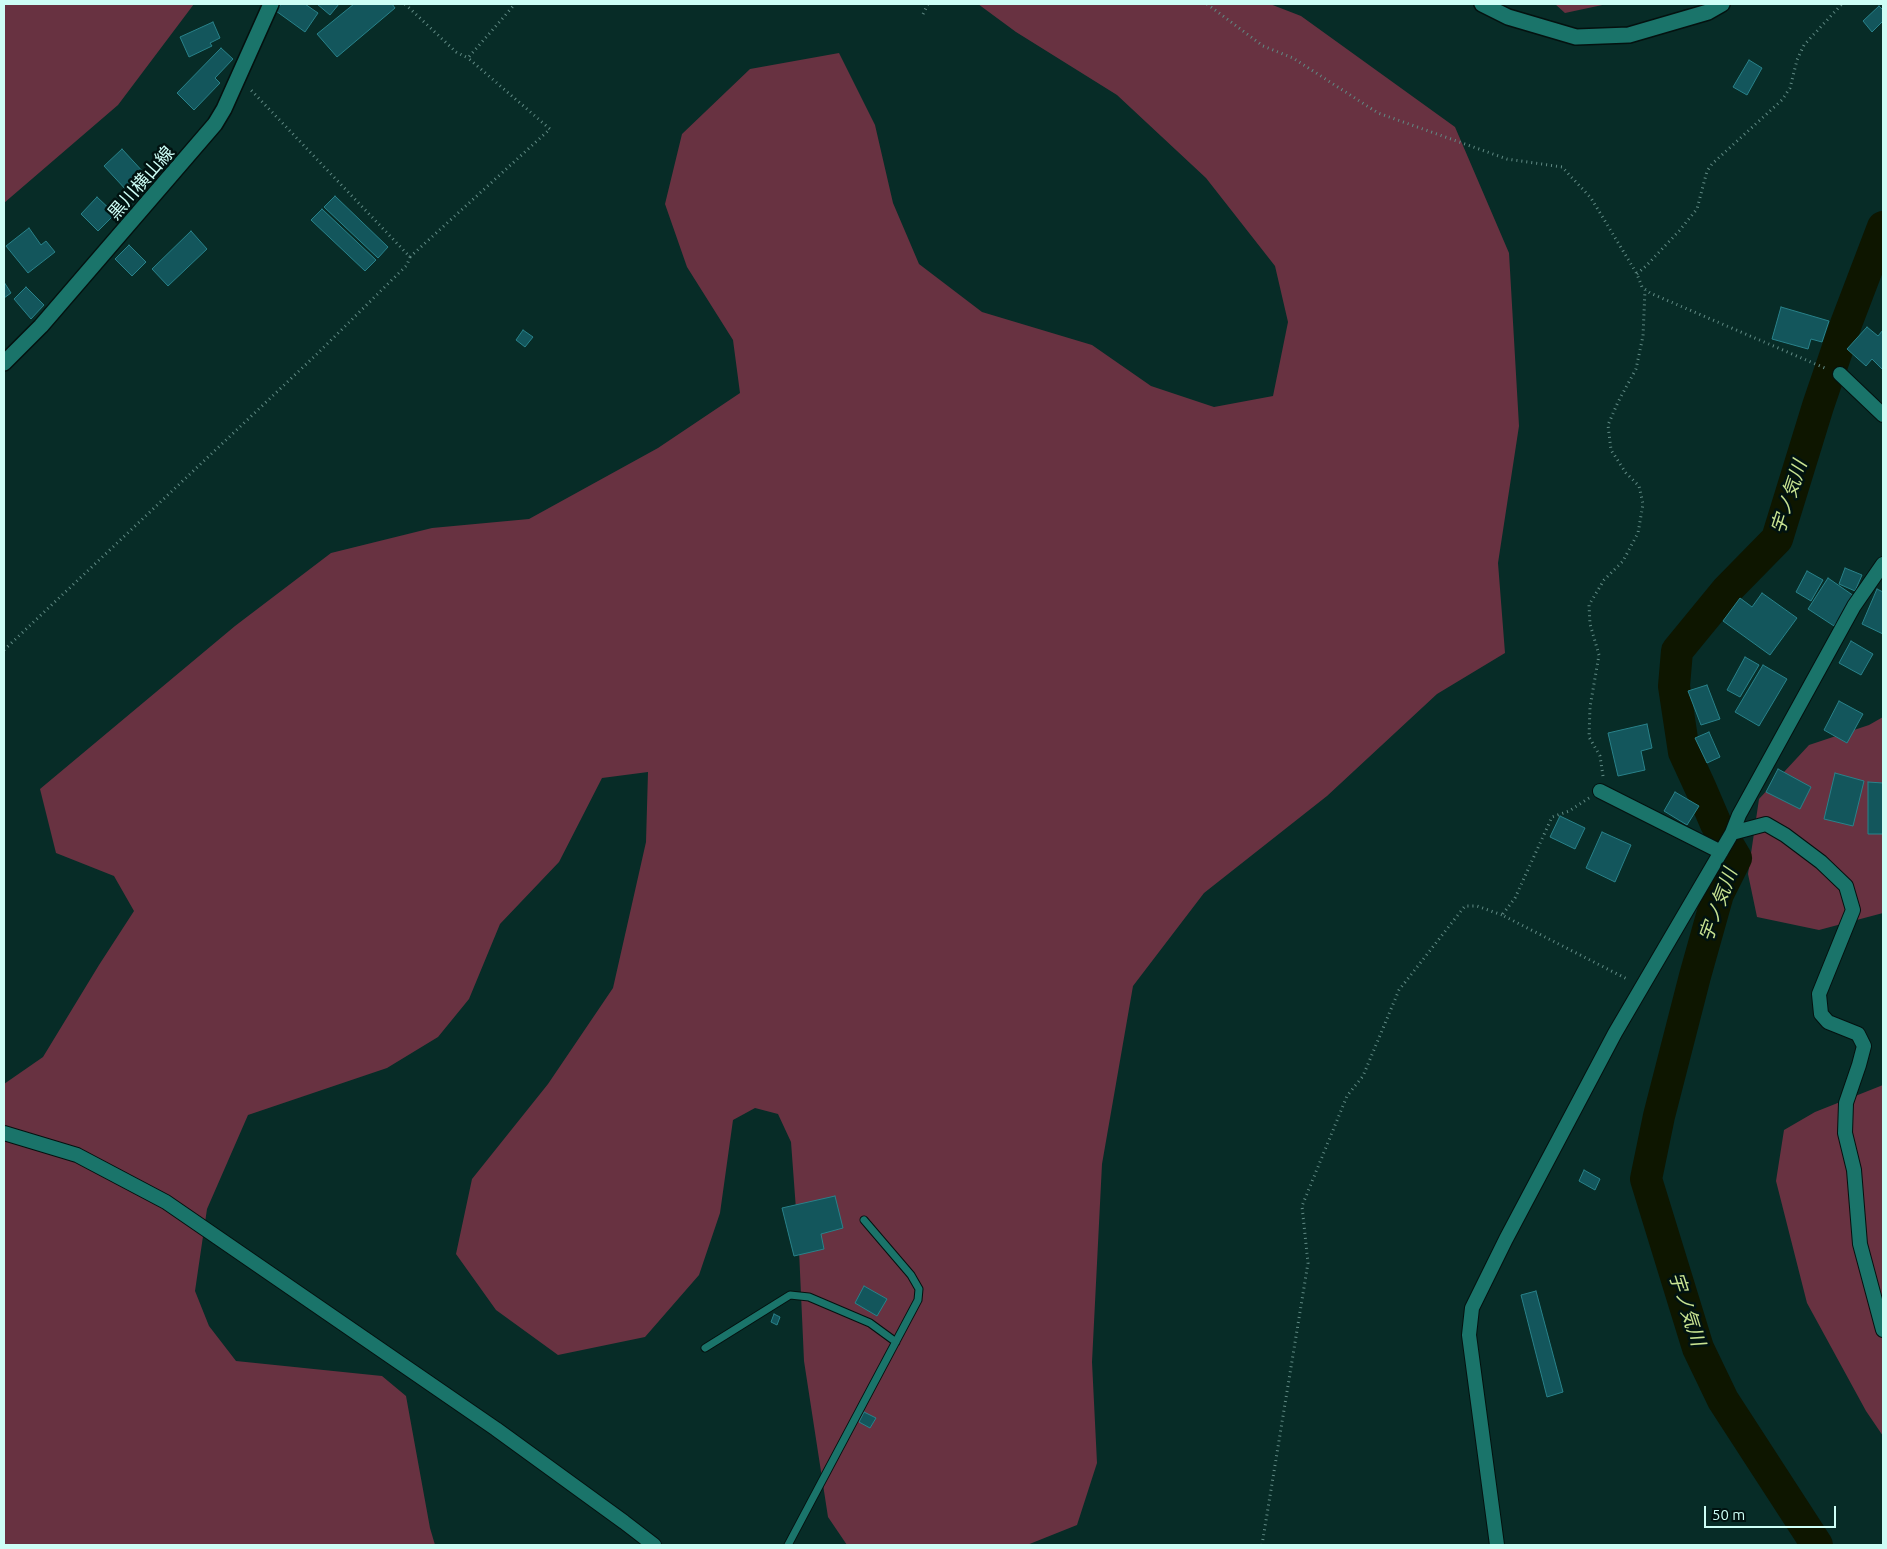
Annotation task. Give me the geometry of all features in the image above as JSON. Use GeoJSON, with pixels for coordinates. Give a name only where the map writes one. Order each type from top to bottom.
{"type":"FeatureCollection","features":[{"type":"Feature","properties":{"kind":"main road","name":"黒川横山線"},"geometry":{"type":"LineString","coordinates":[[4,363],[41,326],[200,144],[215,124],[271,4]]}},
{"type":"Feature","properties":{"kind":"main road"},"geometry":{"type":"LineString","coordinates":[[1482,4],[1508,16],[1576,37],[1629,35],[1708,12],[1722,4]]}},
{"type":"Feature","properties":{"kind":"street"},"geometry":{"type":"LineString","coordinates":[[1840,374],[1883,415]]}},
{"type":"Feature","properties":{"kind":"street"},"geometry":{"type":"LineString","coordinates":[[1497,1545],[1469,1336],[1472,1308],[1614,1033],[1732,833],[1748,800],[1854,606],[1883,564]]}},
{"type":"Feature","properties":{"kind":"street"},"geometry":{"type":"LineString","coordinates":[[1600,792],[1721,852]]}},
{"type":"Feature","properties":{"kind":"street"},"geometry":{"type":"LineString","coordinates":[[1732,833],[1766,824],[1785,835],[1821,862],[1846,886],[1853,910],[1819,994],[1821,1014],[1828,1022],[1858,1034],[1864,1046],[1860,1065],[1846,1103],[1845,1133],[1854,1170],[1860,1244],[1883,1330]]}},
{"type":"Feature","properties":{"kind":"street"},"geometry":{"type":"LineString","coordinates":[[4,1133],[77,1155],[166,1202],[496,1430],[654,1545]]}},
{"type":"Feature","properties":{"kind":"lane"},"geometry":{"type":"LineString","coordinates":[[788,1545],[918,1300],[919,1289],[911,1275],[864,1220]]}},
{"type":"Feature","properties":{"kind":"lane"},"geometry":{"type":"LineString","coordinates":[[706,1348],[790,1295],[809,1296],[870,1323],[896,1342]]}},
{"type":"Feature","properties":{"kind":"path"},"geometry":{"type":"LineString","coordinates":[[4,650],[318,353],[407,265],[410,257],[550,129],[468,58],[456,52],[405,4]]}},
{"type":"Feature","properties":{"kind":"path"},"geometry":{"type":"LineString","coordinates":[[468,58],[515,4]]}},
{"type":"Feature","properties":{"kind":"path"},"geometry":{"type":"LineString","coordinates":[[923,14],[928,4]]}},
{"type":"Feature","properties":{"kind":"path"},"geometry":{"type":"LineString","coordinates":[[1207,4],[1263,46],[1293,58],[1378,113],[1507,159],[1562,168],[1591,198],[1637,274],[1642,287],[1650,294],[1820,366]]}},
{"type":"Feature","properties":{"kind":"path"},"geometry":{"type":"LineString","coordinates":[[1637,274],[1647,266],[1679,231],[1697,208],[1707,171],[1712,164],[1782,100],[1790,88],[1797,60],[1804,45],[1842,4]]}},
{"type":"Feature","properties":{"kind":"path"},"geometry":{"type":"LineString","coordinates":[[237,80],[248,87],[410,257]]}},
{"type":"Feature","properties":{"kind":"path"},"geometry":{"type":"LineString","coordinates":[[1502,915],[1515,898],[1552,817],[1569,811],[1600,792],[1604,780],[1600,756],[1588,737],[1590,707],[1599,655],[1590,624],[1590,605],[1604,580],[1623,561],[1638,533],[1643,504],[1639,486],[1626,473],[1611,450],[1608,425],[1636,369],[1643,336],[1645,290]]}},
{"type":"Feature","properties":{"kind":"path"},"geometry":{"type":"LineString","coordinates":[[1262,1545],[1308,1263],[1302,1206],[1347,1096],[1363,1076],[1399,990],[1465,906],[1477,906],[1502,915],[1642,986]]}},
{"type":"Feature","properties":{"kind":"shaded area"},"geometry":{"type":"Polygon","coordinates":[[[4,4],[194,4],[118,105],[4,203],[4,4]]]}},
{"type":"Feature","properties":{"kind":"shaded area"},"geometry":{"type":"Polygon","coordinates":[[[978,4],[1270,4],[1301,16],[1455,127],[1509,253],[1519,426],[1498,563],[1505,653],[1437,694],[1327,796],[1204,893],[1133,986],[1102,1164],[1092,1362],[1097,1463],[1077,1525],[1027,1545],[847,1545],[828,1517],[804,1361],[799,1250],[791,1142],[778,1114],[755,1108],[733,1120],[720,1213],[699,1275],[645,1337],[558,1355],[496,1310],[456,1254],[472,1179],[548,1084],[613,988],[646,842],[648,772],[602,778],[559,862],[500,924],[469,999],[438,1037],[387,1068],[248,1115],[207,1209],[195,1291],[209,1326],[236,1361],[382,1376],[406,1396],[430,1528],[435,1545],[4,1545],[4,1084],[43,1057],[134,911],[114,876],[56,853],[40,789],[235,626],[331,553],[432,528],[529,519],[658,448],[740,393],[733,340],[687,267],[665,204],[682,134],[750,69],[839,53],[875,125],[893,203],[919,264],[982,312],[1092,345],[1151,386],[1214,407],[1273,396],[1288,322],[1275,266],[1206,178],[1117,95],[1016,32],[978,4]]]}},
{"type":"Feature","properties":{"kind":"shaded area"},"geometry":{"type":"Polygon","coordinates":[[[1555,4],[1607,4],[1565,13],[1555,4]]]}},
{"type":"Feature","properties":{"kind":"shaded area"},"geometry":{"type":"Polygon","coordinates":[[[1883,717],[1883,913],[1819,930],[1757,917],[1748,874],[1759,799],[1809,745],[1869,725],[1883,717]]]}},
{"type":"Feature","properties":{"kind":"shaded area"},"geometry":{"type":"Polygon","coordinates":[[[1883,1085],[1883,1436],[1866,1411],[1807,1303],[1776,1181],[1784,1130],[1815,1112],[1883,1085]]]}},
{"type":"Feature","properties":{"kind":"building"},"geometry":{"type":"Polygon","coordinates":[[[281,4],[305,4],[318,13],[305,32],[276,11],[281,4]]]}},
{"type":"Feature","properties":{"kind":"building"},"geometry":{"type":"Polygon","coordinates":[[[317,4],[339,4],[330,15],[317,4]]]}},
{"type":"Feature","properties":{"kind":"building"},"geometry":{"type":"Polygon","coordinates":[[[354,4],[392,4],[395,8],[337,57],[317,34],[354,4]]]}},
{"type":"Feature","properties":{"kind":"building"},"geometry":{"type":"Polygon","coordinates":[[[1879,6],[1883,10],[1883,21],[1872,32],[1863,21],[1879,6]]]}},
{"type":"Feature","properties":{"kind":"building"},"geometry":{"type":"Polygon","coordinates":[[[213,22],[220,38],[210,43],[212,46],[189,57],[180,37],[213,22]]]}},
{"type":"Feature","properties":{"kind":"building"},"geometry":{"type":"Polygon","coordinates":[[[221,48],[233,59],[215,78],[220,83],[194,110],[177,93],[221,48]]]}},
{"type":"Feature","properties":{"kind":"building"},"geometry":{"type":"Polygon","coordinates":[[[1749,60],[1762,68],[1747,95],[1733,87],[1749,60]]]}},
{"type":"Feature","properties":{"kind":"building"},"geometry":{"type":"Polygon","coordinates":[[[122,149],[145,174],[127,191],[104,166],[122,149]]]}},
{"type":"Feature","properties":{"kind":"building"},"geometry":{"type":"Polygon","coordinates":[[[335,196],[388,247],[378,258],[324,207],[335,196]]]}},
{"type":"Feature","properties":{"kind":"building"},"geometry":{"type":"Polygon","coordinates":[[[97,197],[115,214],[98,231],[81,214],[97,197]]]}},
{"type":"Feature","properties":{"kind":"building"},"geometry":{"type":"Polygon","coordinates":[[[322,209],[376,260],[365,271],[311,220],[322,209]]]}},
{"type":"Feature","properties":{"kind":"building"},"geometry":{"type":"Polygon","coordinates":[[[29,228],[41,245],[46,241],[55,252],[28,273],[6,246],[29,228]]]}},
{"type":"Feature","properties":{"kind":"building"},"geometry":{"type":"Polygon","coordinates":[[[191,231],[207,249],[168,286],[152,269],[191,231]]]}},
{"type":"Feature","properties":{"kind":"building"},"geometry":{"type":"Polygon","coordinates":[[[129,245],[146,262],[132,276],[115,259],[129,245]]]}},
{"type":"Feature","properties":{"kind":"building"},"geometry":{"type":"Polygon","coordinates":[[[4,282],[11,293],[4,298],[4,282]]]}},
{"type":"Feature","properties":{"kind":"building"},"geometry":{"type":"Polygon","coordinates":[[[26,287],[44,305],[31,319],[14,299],[26,287]]]}},
{"type":"Feature","properties":{"kind":"building"},"geometry":{"type":"Polygon","coordinates":[[[1781,307],[1829,321],[1822,342],[1811,339],[1808,349],[1772,339],[1781,307]]]}},
{"type":"Feature","properties":{"kind":"building"},"geometry":{"type":"Polygon","coordinates":[[[1867,327],[1878,336],[1883,330],[1883,370],[1872,359],[1866,366],[1847,349],[1867,327]]]}},
{"type":"Feature","properties":{"kind":"building"},"geometry":{"type":"Polygon","coordinates":[[[523,330],[533,337],[525,347],[516,340],[523,330]]]}},
{"type":"Feature","properties":{"kind":"building"},"geometry":{"type":"Polygon","coordinates":[[[1845,568],[1862,575],[1855,591],[1839,584],[1845,568]]]}},
{"type":"Feature","properties":{"kind":"building"},"geometry":{"type":"Polygon","coordinates":[[[1807,571],[1823,580],[1811,601],[1796,592],[1807,571]]]}},
{"type":"Feature","properties":{"kind":"building"},"geometry":{"type":"Polygon","coordinates":[[[1828,578],[1854,596],[1834,626],[1808,609],[1828,578]]]}},
{"type":"Feature","properties":{"kind":"building"},"geometry":{"type":"Polygon","coordinates":[[[1877,589],[1883,592],[1883,634],[1862,624],[1877,589]]]}},
{"type":"Feature","properties":{"kind":"building"},"geometry":{"type":"Polygon","coordinates":[[[1762,593],[1797,618],[1770,655],[1723,621],[1740,598],[1752,607],[1762,593]]]}},
{"type":"Feature","properties":{"kind":"building"},"geometry":{"type":"Polygon","coordinates":[[[1851,641],[1873,654],[1861,675],[1839,663],[1851,641]]]}},
{"type":"Feature","properties":{"kind":"building"},"geometry":{"type":"Polygon","coordinates":[[[1745,657],[1759,665],[1740,697],[1727,690],[1745,657]]]}},
{"type":"Feature","properties":{"kind":"building"},"geometry":{"type":"Polygon","coordinates":[[[1763,665],[1787,679],[1759,726],[1735,712],[1763,665]]]}},
{"type":"Feature","properties":{"kind":"building"},"geometry":{"type":"Polygon","coordinates":[[[1707,685],[1720,719],[1701,725],[1688,691],[1707,685]]]}},
{"type":"Feature","properties":{"kind":"building"},"geometry":{"type":"Polygon","coordinates":[[[1839,701],[1863,714],[1847,743],[1824,730],[1839,701]]]}},
{"type":"Feature","properties":{"kind":"building"},"geometry":{"type":"Polygon","coordinates":[[[1647,724],[1652,748],[1641,751],[1645,770],[1618,776],[1608,733],[1647,724]]]}},
{"type":"Feature","properties":{"kind":"building"},"geometry":{"type":"Polygon","coordinates":[[[1709,732],[1720,757],[1707,763],[1695,738],[1709,732]]]}},
{"type":"Feature","properties":{"kind":"building"},"geometry":{"type":"Polygon","coordinates":[[[1778,769],[1811,787],[1800,809],[1766,792],[1778,769]]]}},
{"type":"Feature","properties":{"kind":"building"},"geometry":{"type":"Polygon","coordinates":[[[1835,773],[1864,781],[1853,826],[1824,819],[1835,773]]]}},
{"type":"Feature","properties":{"kind":"building"},"geometry":{"type":"Polygon","coordinates":[[[1868,782],[1883,783],[1883,834],[1868,834],[1868,782]]]}},
{"type":"Feature","properties":{"kind":"building"},"geometry":{"type":"Polygon","coordinates":[[[1675,792],[1699,806],[1687,825],[1664,811],[1675,792]]]}},
{"type":"Feature","properties":{"kind":"building"},"geometry":{"type":"Polygon","coordinates":[[[1560,816],[1585,828],[1575,849],[1550,837],[1560,816]]]}},
{"type":"Feature","properties":{"kind":"building"},"geometry":{"type":"Polygon","coordinates":[[[1602,832],[1631,845],[1615,882],[1586,868],[1602,832]]]}},
{"type":"Feature","properties":{"kind":"building"},"geometry":{"type":"Polygon","coordinates":[[[1584,1170],[1600,1179],[1595,1190],[1579,1181],[1584,1170]]]}},
{"type":"Feature","properties":{"kind":"building"},"geometry":{"type":"Polygon","coordinates":[[[835,1196],[843,1228],[821,1234],[824,1249],[794,1256],[782,1208],[835,1196]]]}},
{"type":"Feature","properties":{"kind":"building"},"geometry":{"type":"Polygon","coordinates":[[[864,1286],[887,1299],[877,1316],[855,1303],[864,1286]]]}},
{"type":"Feature","properties":{"kind":"building"},"geometry":{"type":"Polygon","coordinates":[[[1536,1291],[1563,1392],[1547,1397],[1521,1295],[1536,1291]]]}},
{"type":"Feature","properties":{"kind":"building"},"geometry":{"type":"Polygon","coordinates":[[[774,1314],[780,1317],[777,1325],[771,1322],[774,1314]]]}},
{"type":"Feature","properties":{"kind":"building"},"geometry":{"type":"Polygon","coordinates":[[[864,1412],[876,1418],[870,1428],[859,1422],[864,1412]]]}},
{"type":"Feature","properties":{"kind":"waterway","name":"宇ノ気川"},"geometry":{"type":"LineString","coordinates":[[1817,1545],[1723,1400],[1698,1348],[1646,1179],[1659,1116],[1695,976],[1718,894],[1736,858],[1716,824],[1684,752],[1674,686],[1677,651],[1727,590],[1777,539],[1818,406],[1846,324],[1883,227]]}}]}
